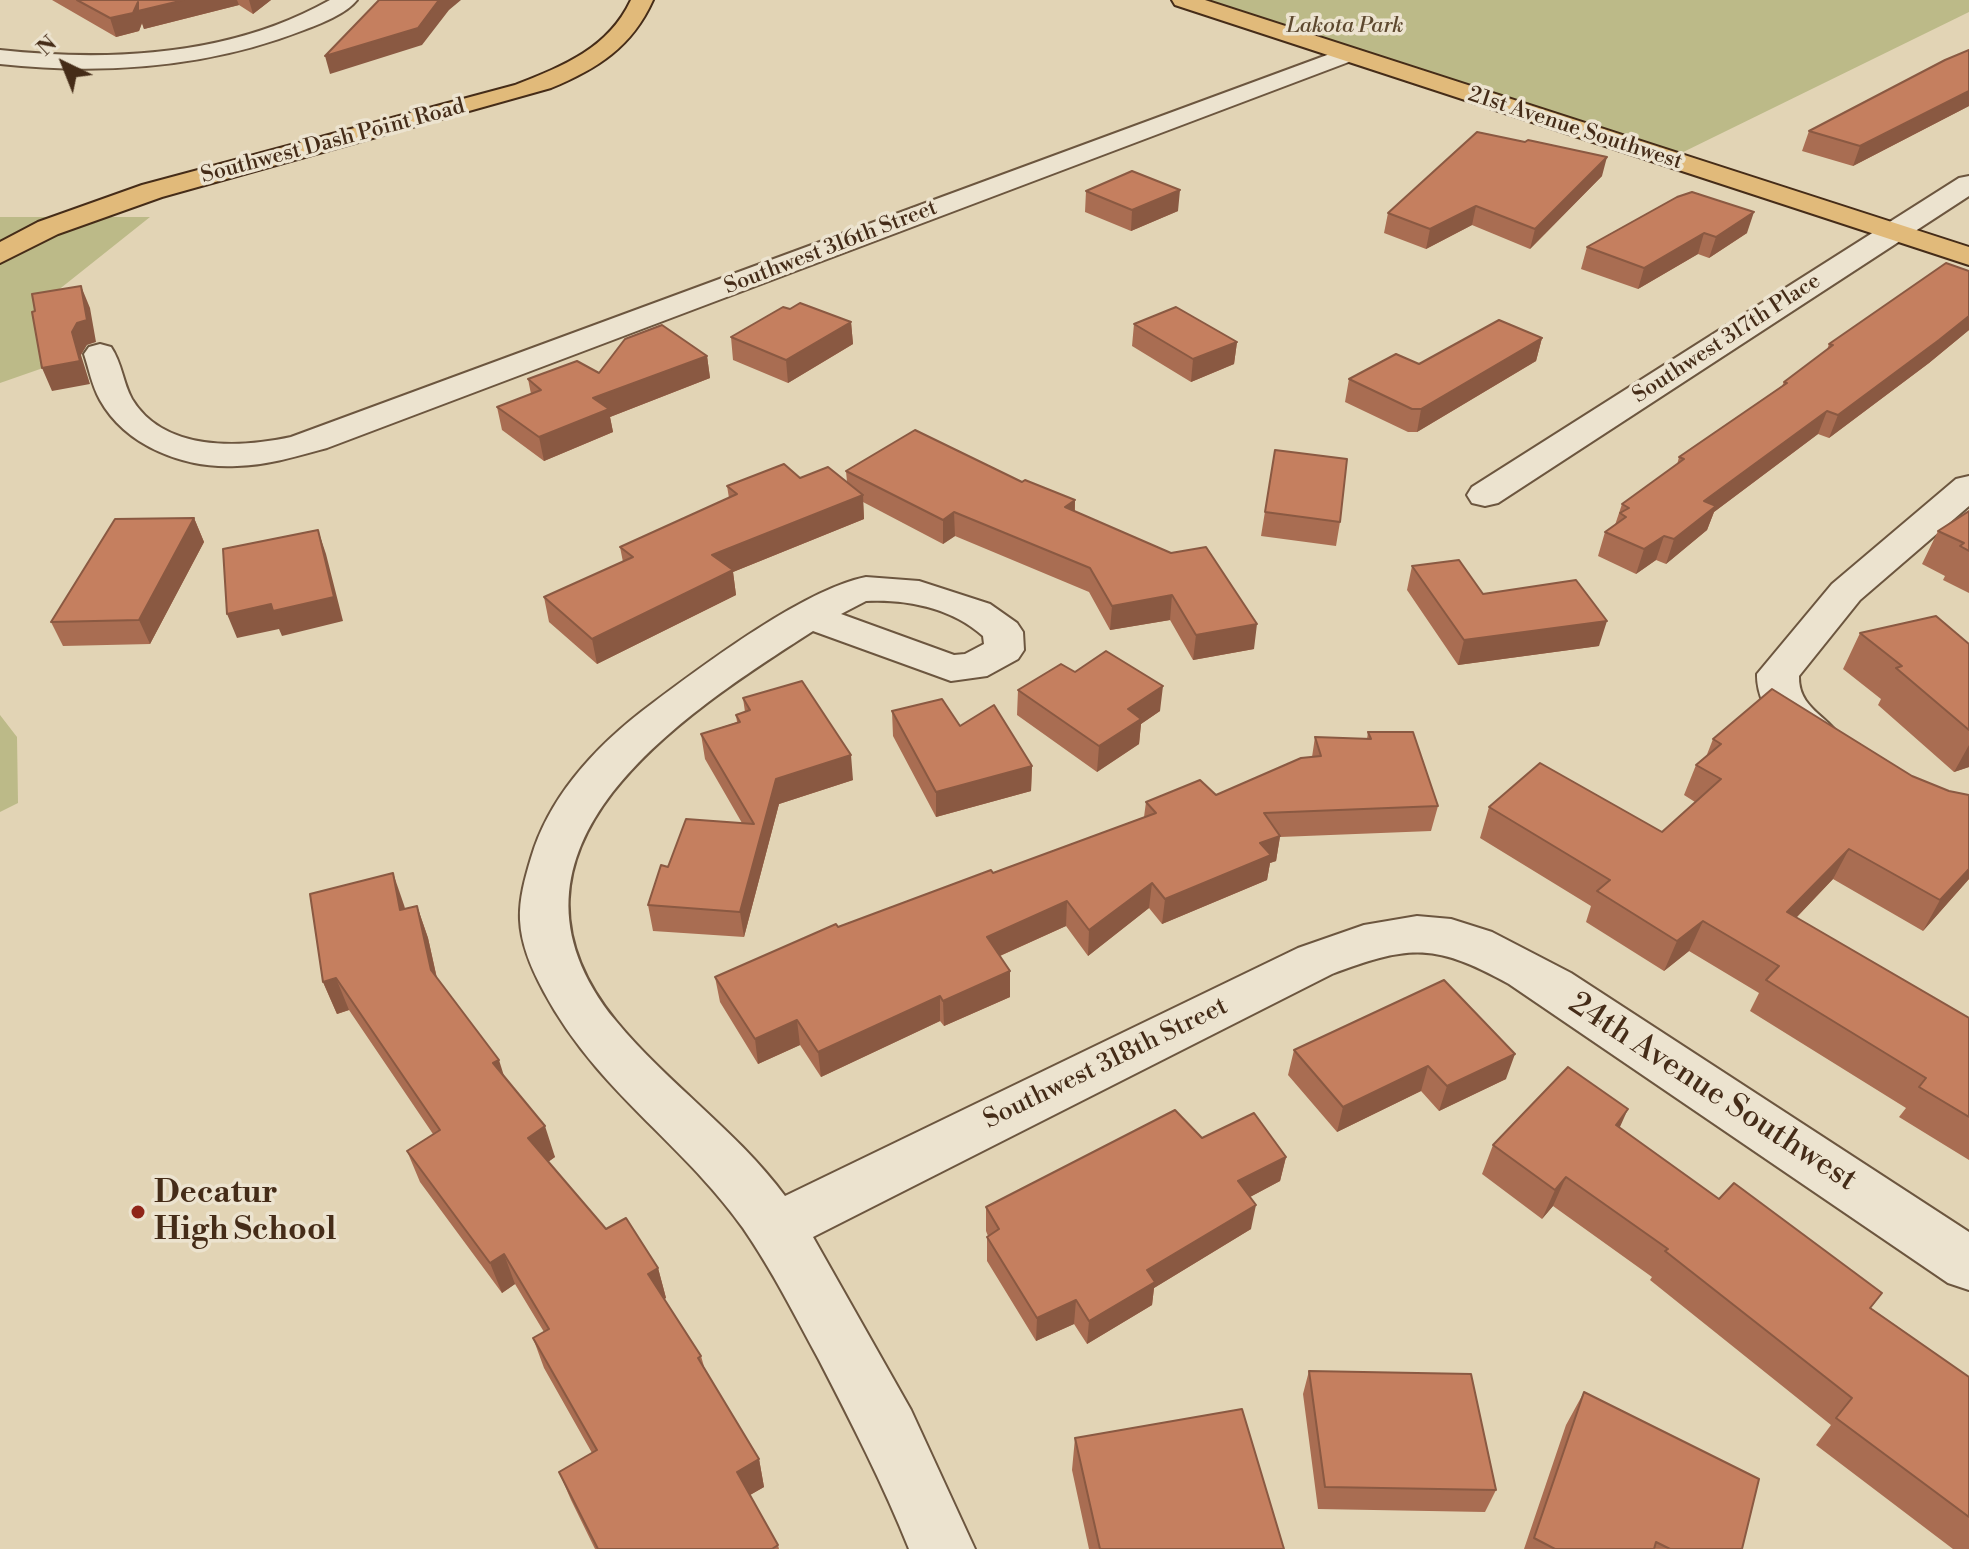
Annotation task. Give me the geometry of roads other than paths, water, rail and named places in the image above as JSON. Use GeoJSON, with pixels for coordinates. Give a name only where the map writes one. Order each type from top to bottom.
{"type":"FeatureCollection","features":[{"type":"Feature","properties":{"kind":"main road","name":"Southwest Dash Point Road"},"geometry":{"type":"LineString","coordinates":[[0,254],[48,228],[152,191],[524,90],[568,73],[611,47],[627,32],[642,0]]}},
{"type":"Feature","properties":{"kind":"main road","name":"21st Avenue Southwest"},"geometry":{"type":"LineString","coordinates":[[1183,0],[1969,256]]}},
{"type":"Feature","properties":{"kind":"street"},"geometry":{"type":"LineString","coordinates":[[0,57],[33,62],[85,63],[188,53],[283,30],[309,21],[346,0]]}},
{"type":"Feature","properties":{"kind":"street","name":"Southwest 316th Street"},"geometry":{"type":"LineString","coordinates":[[100,354],[117,401],[134,422],[181,449],[212,457],[259,455],[315,441],[1346,55]]}},
{"type":"Feature","properties":{"kind":"street","name":"Southwest 317th Place"},"geometry":{"type":"LineString","coordinates":[[1485,495],[1969,184]]}},
{"type":"Feature","properties":{"kind":"street"},"geometry":{"type":"LineString","coordinates":[[1857,759],[1803,725],[1780,697],[1778,674],[1846,592],[1969,487]]}},
{"type":"Feature","properties":{"kind":"street"},"geometry":{"type":"LineString","coordinates":[[809,616],[630,740],[592,783],[568,819],[553,855],[543,901],[546,934],[578,1005],[596,1033],[623,1064],[716,1155],[776,1228],[854,1365],[942,1549]]}},
{"type":"Feature","properties":{"kind":"street","name":"Southwest 318th Street"},"geometry":{"type":"LineString","coordinates":[[776,1228],[1315,961],[1390,939],[1447,936]]}},
{"type":"Feature","properties":{"kind":"street","name":"24th Avenue Southwest"},"geometry":{"type":"LineString","coordinates":[[1447,936],[1499,957],[1567,997],[1969,1264]]}},
{"type":"Feature","properties":{"kind":"place","name":"Decatur High School"},"geometry":{"type":"Point","coordinates":[138,1212]}},
{"type":"Feature","properties":{"kind":"park label","name":"Lakota Park"},"geometry":{"type":"Point","coordinates":[1345,27]}}]}
